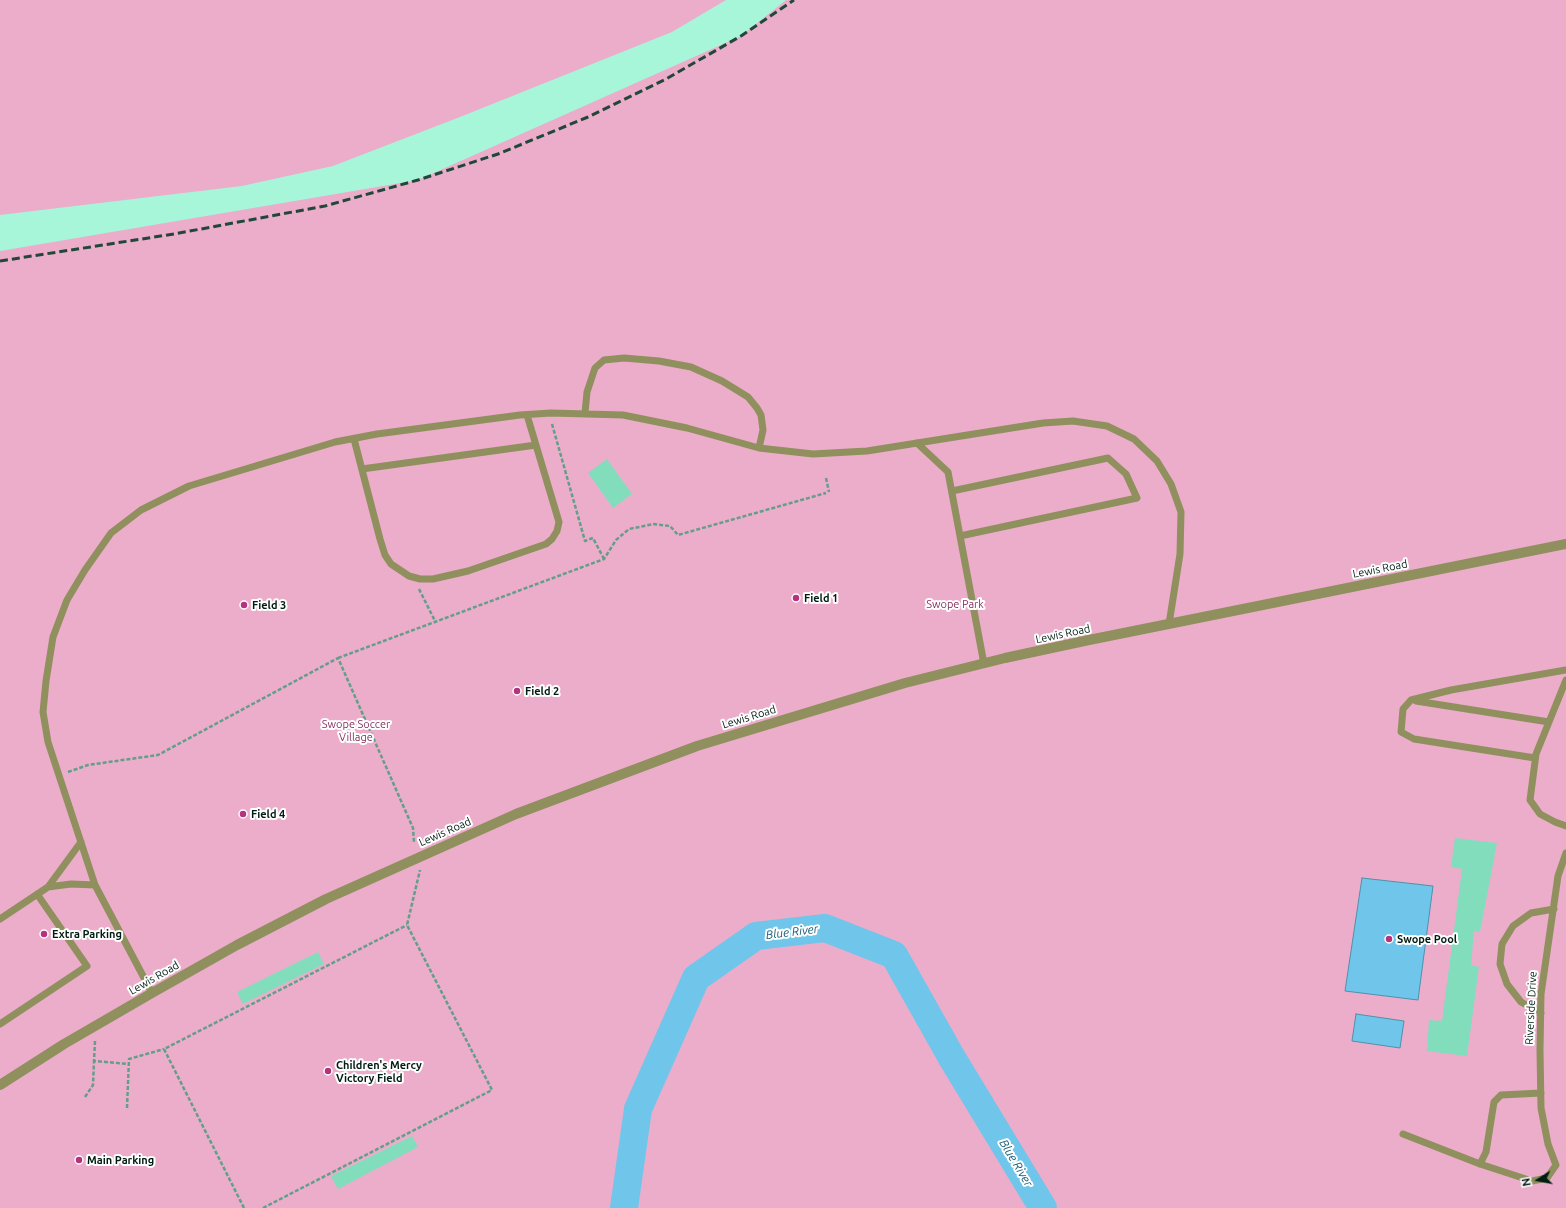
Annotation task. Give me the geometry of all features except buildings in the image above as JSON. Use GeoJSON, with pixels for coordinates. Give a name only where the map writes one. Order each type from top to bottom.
{"type":"FeatureCollection","features":[{"type":"Feature","properties":{"kind":"street","name":"Lewis Road"},"geometry":{"type":"LineString","coordinates":[[0,1085],[64,1044],[152,993],[237,945],[326,899],[516,814],[698,746],[905,683],[984,664],[1169,624],[1566,544]]}},
{"type":"Feature","properties":{"kind":"lane"},"geometry":{"type":"LineString","coordinates":[[585,413],[587,392],[595,368],[604,360],[624,358],[659,361],[691,367],[722,381],[748,397],[761,415],[763,430],[759,448]]}},
{"type":"Feature","properties":{"kind":"lane"},"geometry":{"type":"LineString","coordinates":[[152,993],[95,885],[48,742],[43,712],[46,680],[53,637],[67,600],[85,570],[112,533],[141,510],[189,486],[335,442],[527,415],[551,413],[623,415],[688,428],[759,448],[813,454],[867,451],[1043,423],[1072,422],[1107,426],[1134,439],[1157,461],[1171,484],[1181,512],[1180,554],[1169,624]]}},
{"type":"Feature","properties":{"kind":"lane"},"geometry":{"type":"LineString","coordinates":[[354,439],[385,555],[391,564],[409,576],[420,579],[433,579],[468,571],[546,544],[557,532],[559,522],[527,415]]}},
{"type":"Feature","properties":{"kind":"lane"},"geometry":{"type":"LineString","coordinates":[[917,443],[948,472],[984,664]]}},
{"type":"Feature","properties":{"kind":"lane"},"geometry":{"type":"LineString","coordinates":[[362,469],[536,446]]}},
{"type":"Feature","properties":{"kind":"lane"},"geometry":{"type":"LineString","coordinates":[[952,491],[1108,458],[1126,474],[1137,498],[960,536]]}},
{"type":"Feature","properties":{"kind":"lane"},"geometry":{"type":"LineString","coordinates":[[1535,758],[1414,739],[1401,732],[1403,709],[1411,700],[1472,686],[1566,670]]}},
{"type":"Feature","properties":{"kind":"lane"},"geometry":{"type":"LineString","coordinates":[[1566,680],[1535,758],[1530,800],[1540,814],[1566,826]]}},
{"type":"Feature","properties":{"kind":"lane"},"geometry":{"type":"LineString","coordinates":[[1411,700],[1549,722]]}},
{"type":"Feature","properties":{"kind":"lane"},"geometry":{"type":"LineString","coordinates":[[0,919],[48,886],[81,842]]}},
{"type":"Feature","properties":{"kind":"lane","name":"Riverside Drive"},"geometry":{"type":"LineString","coordinates":[[1480,1164],[1532,1181],[1547,1178],[1556,1165],[1548,1144],[1541,1108],[1541,994],[1558,876],[1566,853]]}},
{"type":"Feature","properties":{"kind":"lane"},"geometry":{"type":"LineString","coordinates":[[48,886],[71,884],[95,885]]}},
{"type":"Feature","properties":{"kind":"lane"},"geometry":{"type":"LineString","coordinates":[[0,1024],[87,966],[37,894]]}},
{"type":"Feature","properties":{"kind":"lane"},"geometry":{"type":"LineString","coordinates":[[1541,1013],[1521,1002],[1507,984],[1500,964],[1502,944],[1513,926],[1531,913],[1554,909]]}},
{"type":"Feature","properties":{"kind":"lane"},"geometry":{"type":"LineString","coordinates":[[1403,1134],[1480,1164],[1486,1152],[1494,1102],[1501,1095],[1541,1093]]}},
{"type":"Feature","properties":{"kind":"path"},"geometry":{"type":"LineString","coordinates":[[551,421],[585,540],[593,538],[604,559]]}},
{"type":"Feature","properties":{"kind":"path"},"geometry":{"type":"LineString","coordinates":[[67,772],[88,765],[158,755],[338,658],[604,559],[616,540],[629,529],[654,524],[670,526],[678,535],[828,492],[826,478]]}},
{"type":"Feature","properties":{"kind":"path"},"geometry":{"type":"LineString","coordinates":[[338,658],[413,828],[414,842]]}},
{"type":"Feature","properties":{"kind":"path"},"geometry":{"type":"LineString","coordinates":[[263,1208],[492,1090],[407,925],[420,869]]}},
{"type":"Feature","properties":{"kind":"path"},"geometry":{"type":"LineString","coordinates":[[127,1108],[129,1059],[164,1049],[407,925]]}},
{"type":"Feature","properties":{"kind":"path"},"geometry":{"type":"LineString","coordinates":[[85,1097],[93,1085],[94,1041]]}},
{"type":"Feature","properties":{"kind":"path"},"geometry":{"type":"LineString","coordinates":[[164,1049],[244,1208]]}},
{"type":"Feature","properties":{"kind":"path"},"geometry":{"type":"LineString","coordinates":[[94,1061],[129,1064]]}},
{"type":"Feature","properties":{"kind":"green space"},"geometry":{"type":"Polygon","coordinates":[[[0,0],[726,0],[672,32],[333,166],[242,186],[0,215],[0,0]]]}},
{"type":"Feature","properties":{"kind":"green space","name":"Swope Park"},"geometry":{"type":"Polygon","coordinates":[[[786,0],[1566,0],[1566,1208],[0,1208],[0,251],[418,180],[741,36],[786,0]]]}},
{"type":"Feature","properties":{"kind":"water","name":"Swope Pool"},"geometry":{"type":"Polygon","coordinates":[[[1362,878],[1433,886],[1418,1000],[1345,991],[1362,878]]]}},
{"type":"Feature","properties":{"kind":"water"},"geometry":{"type":"Polygon","coordinates":[[[1356,1014],[1404,1021],[1400,1048],[1352,1041],[1356,1014]]]}},
{"type":"Feature","properties":{"kind":"waterway","name":"Blue River"},"geometry":{"type":"LineString","coordinates":[[624,1208],[638,1109],[696,978],[756,936],[825,928],[894,955],[952,1058],[1043,1208]]}},
{"type":"Feature","properties":{"kind":"railway"},"geometry":{"type":"LineString","coordinates":[[0,261],[174,234],[325,206],[418,180],[498,154],[588,117],[666,79],[741,36],[794,0]]}},
{"type":"Feature","properties":{"kind":"place","name":"Field 1"},"geometry":{"type":"Point","coordinates":[796,598]}},
{"type":"Feature","properties":{"kind":"place","name":"Field 3"},"geometry":{"type":"Point","coordinates":[244,605]}},
{"type":"Feature","properties":{"kind":"place","name":"Field 2"},"geometry":{"type":"Point","coordinates":[517,691]}},
{"type":"Feature","properties":{"kind":"place","name":"Field 4"},"geometry":{"type":"Point","coordinates":[243,814]}},
{"type":"Feature","properties":{"kind":"place","name":"Extra Parking"},"geometry":{"type":"Point","coordinates":[44,934]}},
{"type":"Feature","properties":{"kind":"place","name":"Swope Pool"},"geometry":{"type":"Point","coordinates":[1389,939]}},
{"type":"Feature","properties":{"kind":"place","name":"Children's Mercy Victory Field"},"geometry":{"type":"Point","coordinates":[328,1071]}},
{"type":"Feature","properties":{"kind":"place","name":"Main Parking"},"geometry":{"type":"Point","coordinates":[79,1160]}},
{"type":"Feature","properties":{"kind":"park label","name":"Swope Soccer Village"},"geometry":{"type":"Point","coordinates":[356,730]}}]}
